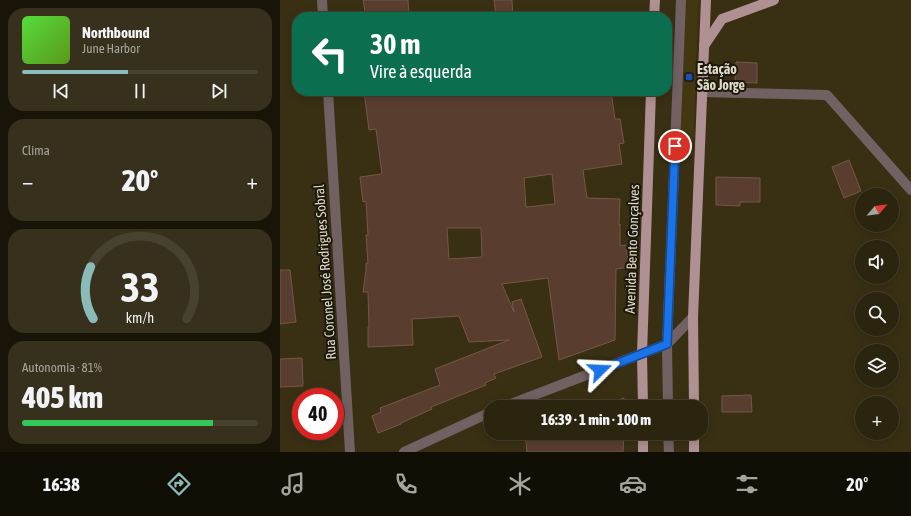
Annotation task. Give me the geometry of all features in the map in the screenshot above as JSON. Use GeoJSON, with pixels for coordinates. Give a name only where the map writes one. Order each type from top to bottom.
{"type":"FeatureCollection","features":[{"type":"Feature","properties":{"kind":"main road"},"geometry":{"type":"LineString","coordinates":[[654,12],[655,0]]}},
{"type":"Feature","properties":{"kind":"main road"},"geometry":{"type":"LineString","coordinates":[[694,400],[693,317],[706,0]]}},
{"type":"Feature","properties":{"kind":"main road"},"geometry":{"type":"LineString","coordinates":[[704,46],[722,19],[774,0]]}},
{"type":"Feature","properties":{"kind":"main road","name":"Avenida Bento Gonçalves"},"geometry":{"type":"LineString","coordinates":[[643,400],[642,354],[651,96]]}},
{"type":"Feature","properties":{"kind":"main road"},"geometry":{"type":"LineString","coordinates":[[643,440],[643,452]]}},
{"type":"Feature","properties":{"kind":"main road"},"geometry":{"type":"LineString","coordinates":[[694,440],[694,452]]}},
{"type":"Feature","properties":{"kind":"street"},"geometry":{"type":"LineString","coordinates":[[322,0],[323,12]]}},
{"type":"Feature","properties":{"kind":"street"},"geometry":{"type":"LineString","coordinates":[[668,400],[667,344],[681,0]]}},
{"type":"Feature","properties":{"kind":"street"},"geometry":{"type":"LineString","coordinates":[[702,92],[827,95],[911,190]]}},
{"type":"Feature","properties":{"kind":"street","name":"Rua Coronel José Rodrigues Sobral"},"geometry":{"type":"LineString","coordinates":[[328,96],[350,452]]}},
{"type":"Feature","properties":{"kind":"street"},"geometry":{"type":"LineString","coordinates":[[521,400],[667,344],[693,317]]}},
{"type":"Feature","properties":{"kind":"street"},"geometry":{"type":"LineString","coordinates":[[404,452],[484,415]]}},
{"type":"Feature","properties":{"kind":"street"},"geometry":{"type":"LineString","coordinates":[[668,440],[669,452]]}},
{"type":"Feature","properties":{"kind":"shaded area","name":"Estação São Jorge"},"geometry":{"type":"Polygon","coordinates":[[[684,0],[698,0],[693,155],[680,155],[684,0]]]}},
{"type":"Feature","properties":{"kind":"building"},"geometry":{"type":"Polygon","coordinates":[[[363,0],[408,0],[409,12],[365,12],[363,0]]]}},
{"type":"Feature","properties":{"kind":"building"},"geometry":{"type":"Polygon","coordinates":[[[494,0],[512,0],[513,12],[495,12],[494,0]]]}},
{"type":"Feature","properties":{"kind":"building"},"geometry":{"type":"Polygon","coordinates":[[[736,62],[757,63],[757,83],[735,82],[736,62]]]}},
{"type":"Feature","properties":{"kind":"building"},"geometry":{"type":"Polygon","coordinates":[[[365,96],[612,96],[615,119],[620,119],[624,143],[619,144],[622,164],[583,170],[587,198],[620,199],[620,246],[626,245],[629,267],[616,269],[615,340],[559,360],[548,278],[502,284],[514,312],[512,302],[521,299],[542,357],[494,374],[496,378],[485,383],[486,385],[431,407],[432,409],[378,433],[372,416],[381,412],[380,408],[440,385],[435,369],[509,340],[469,342],[459,316],[412,319],[413,345],[368,347],[368,292],[363,292],[366,263],[368,263],[366,235],[368,235],[366,201],[363,202],[360,177],[382,174],[376,129],[369,130],[365,96]],[[552,174],[524,178],[526,207],[555,204],[552,174]],[[447,228],[449,259],[482,257],[481,228],[447,228]]]}},
{"type":"Feature","properties":{"kind":"building"},"geometry":{"type":"Polygon","coordinates":[[[849,160],[860,188],[855,188],[855,193],[844,198],[832,167],[849,160]]]}},
{"type":"Feature","properties":{"kind":"building"},"geometry":{"type":"Polygon","coordinates":[[[716,177],[760,178],[760,202],[740,202],[740,206],[716,205],[716,177]]]}},
{"type":"Feature","properties":{"kind":"building"},"geometry":{"type":"Polygon","coordinates":[[[280,270],[290,270],[296,322],[280,324],[280,270]]]}},
{"type":"Feature","properties":{"kind":"building"},"geometry":{"type":"Polygon","coordinates":[[[302,358],[303,386],[280,387],[280,359],[302,358]]]}},
{"type":"Feature","properties":{"kind":"building"},"geometry":{"type":"Polygon","coordinates":[[[751,395],[752,412],[722,412],[722,396],[751,395]]]}},
{"type":"Feature","properties":{"kind":"building"},"geometry":{"type":"Polygon","coordinates":[[[526,440],[624,440],[623,452],[527,452],[526,440]]]}},
{"type":"Feature","properties":{"kind":"place","name":"Estação São Jorge"},"geometry":{"type":"Point","coordinates":[689,77]}},
{"type":"Feature","properties":{"kind":"route"},"geometry":{"type":"LineString","coordinates":[[600,370],[667,344],[675,146]]}}]}
